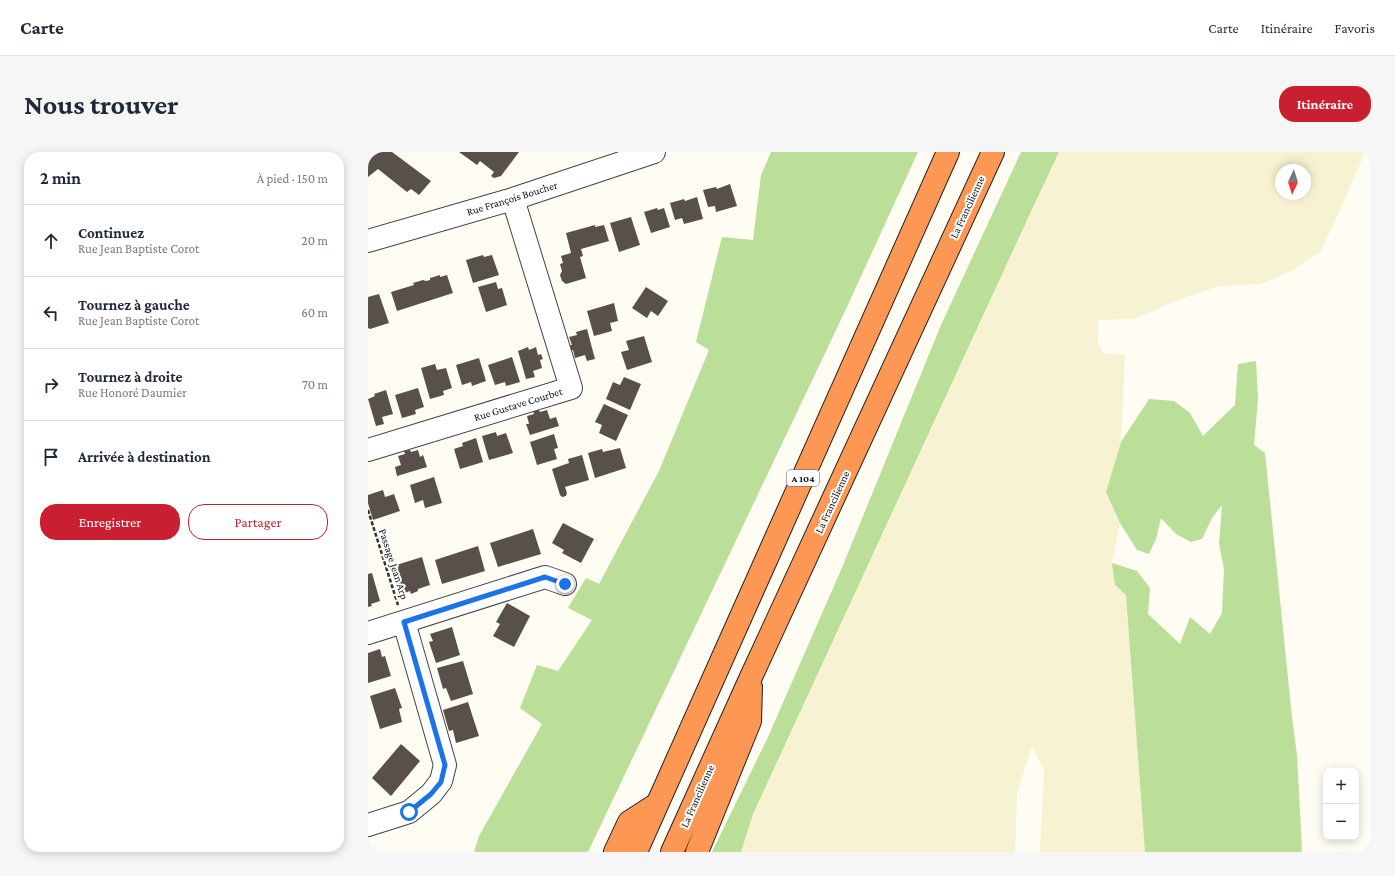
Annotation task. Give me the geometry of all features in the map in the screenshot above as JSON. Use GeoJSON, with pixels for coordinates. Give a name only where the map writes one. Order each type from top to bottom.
{"type":"FeatureCollection","features":[{"type":"Feature","properties":{"kind":"highway","name":"A 104"},"geometry":{"type":"LineString","coordinates":[[636,852],[948,152]]}},
{"type":"Feature","properties":{"kind":"highway","name":"La Francilienne"},"geometry":{"type":"LineString","coordinates":[[672,852],[993,152]]}},
{"type":"Feature","properties":{"kind":"highway"},"geometry":{"type":"LineString","coordinates":[[697,852],[750,721],[751,677]]}},
{"type":"Feature","properties":{"kind":"highway"},"geometry":{"type":"LineString","coordinates":[[615,852],[629,822],[657,804]]}},
{"type":"Feature","properties":{"kind":"street","name":"Rue François Boucher"},"geometry":{"type":"LineString","coordinates":[[368,240],[513,199],[654,152]]}},
{"type":"Feature","properties":{"kind":"street","name":"Rue Gustave Courbet"},"geometry":{"type":"LineString","coordinates":[[368,450],[571,388],[513,199]]}},
{"type":"Feature","properties":{"kind":"street"},"geometry":{"type":"LineString","coordinates":[[368,633],[545,577],[565,584]]}},
{"type":"Feature","properties":{"kind":"street"},"geometry":{"type":"LineString","coordinates":[[368,825],[409,812],[431,794],[441,782],[445,765],[404,622]]}},
{"type":"Feature","properties":{"kind":"path","name":"Passage Jean Arp"},"geometry":{"type":"LineString","coordinates":[[368,510],[404,622]]}},
{"type":"Feature","properties":{"kind":"shaded area"},"geometry":{"type":"Polygon","coordinates":[[[1059,152],[1365,152],[1320,252],[1290,272],[1260,284],[1220,286],[1186,297],[1134,319],[1098,320],[1098,342],[1103,353],[1125,355],[1121,442],[1106,492],[1120,523],[1112,563],[1115,585],[1126,595],[1145,852],[1040,852],[1044,770],[1032,746],[1017,793],[1015,852],[741,852],[753,814],[1059,152]]]}},
{"type":"Feature","properties":{"kind":"green space"},"geometry":{"type":"Polygon","coordinates":[[[771,152],[918,152],[846,309],[588,852],[474,852],[479,836],[542,724],[520,708],[537,665],[558,671],[592,620],[568,608],[586,578],[599,584],[659,471],[709,350],[696,342],[722,237],[753,240],[761,175],[771,152]]]}},
{"type":"Feature","properties":{"kind":"green space"},"geometry":{"type":"Polygon","coordinates":[[[1021,152],[1059,152],[753,814],[741,852],[712,852],[768,737],[841,570],[941,325],[1021,152]]]}},
{"type":"Feature","properties":{"kind":"green space"},"geometry":{"type":"Polygon","coordinates":[[[1256,361],[1258,399],[1254,445],[1265,453],[1297,755],[1302,849],[1301,852],[1145,852],[1126,595],[1115,585],[1112,563],[1137,571],[1150,588],[1148,614],[1180,644],[1190,617],[1210,634],[1222,613],[1224,569],[1219,544],[1222,505],[1212,518],[1202,539],[1191,542],[1176,534],[1161,518],[1156,539],[1149,554],[1137,550],[1120,523],[1106,492],[1121,442],[1149,399],[1174,401],[1190,413],[1203,436],[1235,405],[1238,364],[1256,361]]]}},
{"type":"Feature","properties":{"kind":"building"},"geometry":{"type":"Polygon","coordinates":[[[368,152],[392,152],[431,181],[419,195],[411,189],[407,192],[378,169],[368,177],[368,152]]]}},
{"type":"Feature","properties":{"kind":"building"},"geometry":{"type":"Polygon","coordinates":[[[459,152],[519,152],[501,176],[494,178],[491,176],[494,172],[480,161],[477,165],[459,152]]]}},
{"type":"Feature","properties":{"kind":"building"},"geometry":{"type":"Polygon","coordinates":[[[730,184],[737,206],[716,212],[715,206],[708,207],[703,190],[716,187],[717,189],[730,184]]]}},
{"type":"Feature","properties":{"kind":"building"},"geometry":{"type":"Polygon","coordinates":[[[697,197],[703,219],[684,224],[682,218],[675,220],[670,203],[684,199],[685,201],[697,197]]]}},
{"type":"Feature","properties":{"kind":"building"},"geometry":{"type":"Polygon","coordinates":[[[657,208],[658,210],[664,208],[670,227],[651,233],[644,212],[657,208]]]}},
{"type":"Feature","properties":{"kind":"building"},"geometry":{"type":"Polygon","coordinates":[[[631,217],[640,245],[619,252],[610,223],[631,217]]]}},
{"type":"Feature","properties":{"kind":"building"},"geometry":{"type":"Polygon","coordinates":[[[595,225],[595,227],[604,225],[609,241],[581,249],[583,256],[580,257],[586,278],[566,284],[562,281],[560,275],[562,271],[560,264],[563,263],[561,256],[571,253],[566,233],[595,225]]]}},
{"type":"Feature","properties":{"kind":"building"},"geometry":{"type":"Polygon","coordinates":[[[483,255],[484,257],[492,255],[499,275],[473,283],[466,260],[483,255]]]}},
{"type":"Feature","properties":{"kind":"building"},"geometry":{"type":"Polygon","coordinates":[[[440,275],[440,277],[447,275],[453,293],[397,311],[391,292],[414,285],[413,283],[423,280],[430,280],[430,278],[440,275]]]}},
{"type":"Feature","properties":{"kind":"building"},"geometry":{"type":"Polygon","coordinates":[[[496,282],[498,289],[502,288],[507,305],[486,312],[478,287],[496,282]]]}},
{"type":"Feature","properties":{"kind":"building"},"geometry":{"type":"Polygon","coordinates":[[[646,287],[668,301],[658,316],[651,311],[647,318],[632,308],[646,287]]]}},
{"type":"Feature","properties":{"kind":"building"},"geometry":{"type":"Polygon","coordinates":[[[379,294],[389,323],[370,329],[368,328],[368,297],[379,294]]]}},
{"type":"Feature","properties":{"kind":"building"},"geometry":{"type":"Polygon","coordinates":[[[614,303],[618,321],[610,323],[612,331],[594,336],[587,311],[614,303]]]}},
{"type":"Feature","properties":{"kind":"building"},"geometry":{"type":"Polygon","coordinates":[[[587,329],[595,359],[587,361],[585,355],[575,358],[573,350],[571,351],[569,345],[572,345],[569,337],[577,335],[576,332],[587,329]]]}},
{"type":"Feature","properties":{"kind":"building"},"geometry":{"type":"Polygon","coordinates":[[[644,336],[652,362],[627,370],[621,352],[629,350],[626,341],[644,336]]]}},
{"type":"Feature","properties":{"kind":"building"},"geometry":{"type":"Polygon","coordinates":[[[528,347],[529,350],[536,347],[538,355],[541,354],[543,359],[540,360],[542,368],[533,371],[535,377],[526,379],[518,351],[528,347]]]}},
{"type":"Feature","properties":{"kind":"building"},"geometry":{"type":"Polygon","coordinates":[[[512,357],[520,382],[506,386],[505,382],[495,385],[488,365],[512,357]]]}},
{"type":"Feature","properties":{"kind":"building"},"geometry":{"type":"Polygon","coordinates":[[[479,358],[486,381],[472,386],[471,382],[462,385],[456,365],[479,358]]]}},
{"type":"Feature","properties":{"kind":"building"},"geometry":{"type":"Polygon","coordinates":[[[435,364],[437,370],[446,368],[452,388],[443,391],[444,395],[430,399],[421,368],[435,364]]]}},
{"type":"Feature","properties":{"kind":"building"},"geometry":{"type":"Polygon","coordinates":[[[624,377],[641,384],[630,410],[606,399],[613,382],[620,385],[624,377]]]}},
{"type":"Feature","properties":{"kind":"building"},"geometry":{"type":"Polygon","coordinates":[[[418,388],[424,407],[415,410],[416,414],[402,418],[395,395],[418,388]]]}},
{"type":"Feature","properties":{"kind":"building"},"geometry":{"type":"Polygon","coordinates":[[[386,390],[393,414],[382,417],[384,424],[376,426],[368,399],[375,396],[374,394],[386,390]]]}},
{"type":"Feature","properties":{"kind":"building"},"geometry":{"type":"Polygon","coordinates":[[[604,404],[628,415],[616,441],[599,433],[602,425],[595,422],[604,404]]]}},
{"type":"Feature","properties":{"kind":"building"},"geometry":{"type":"Polygon","coordinates":[[[539,410],[540,412],[547,410],[550,419],[556,417],[559,426],[530,435],[526,424],[529,424],[527,416],[534,414],[533,411],[539,410]]]}},
{"type":"Feature","properties":{"kind":"building"},"geometry":{"type":"Polygon","coordinates":[[[496,432],[497,436],[506,433],[513,453],[489,460],[482,436],[496,432]]]}},
{"type":"Feature","properties":{"kind":"building"},"geometry":{"type":"Polygon","coordinates":[[[554,434],[558,448],[554,449],[557,459],[537,465],[530,442],[554,434]]]}},
{"type":"Feature","properties":{"kind":"building"},"geometry":{"type":"Polygon","coordinates":[[[476,438],[483,462],[460,469],[454,449],[463,446],[462,443],[476,438]]]}},
{"type":"Feature","properties":{"kind":"building"},"geometry":{"type":"Polygon","coordinates":[[[620,448],[626,468],[595,478],[588,453],[602,449],[603,452],[620,448]]]}},
{"type":"Feature","properties":{"kind":"building"},"geometry":{"type":"Polygon","coordinates":[[[410,450],[411,452],[418,450],[420,457],[423,455],[427,467],[397,476],[395,467],[401,465],[398,456],[405,454],[404,451],[410,450]]]}},
{"type":"Feature","properties":{"kind":"building"},"geometry":{"type":"Polygon","coordinates":[[[582,455],[589,480],[565,487],[567,493],[566,496],[562,497],[560,495],[552,469],[569,463],[568,459],[582,455]]]}},
{"type":"Feature","properties":{"kind":"building"},"geometry":{"type":"Polygon","coordinates":[[[434,477],[442,503],[425,508],[423,500],[415,503],[410,485],[434,477]]]}},
{"type":"Feature","properties":{"kind":"building"},"geometry":{"type":"Polygon","coordinates":[[[383,490],[385,497],[394,494],[400,511],[373,520],[368,503],[368,495],[383,490]]]}},
{"type":"Feature","properties":{"kind":"building"},"geometry":{"type":"Polygon","coordinates":[[[563,523],[594,539],[581,563],[562,553],[564,550],[552,543],[563,523]]]}},
{"type":"Feature","properties":{"kind":"building"},"geometry":{"type":"Polygon","coordinates":[[[533,529],[541,554],[498,567],[490,543],[533,529]]]}},
{"type":"Feature","properties":{"kind":"building"},"geometry":{"type":"Polygon","coordinates":[[[478,546],[485,571],[442,584],[435,560],[478,546]]]}},
{"type":"Feature","properties":{"kind":"building"},"geometry":{"type":"Polygon","coordinates":[[[422,557],[430,585],[418,589],[418,591],[411,594],[410,591],[402,594],[393,566],[422,557]]]}},
{"type":"Feature","properties":{"kind":"building"},"geometry":{"type":"Polygon","coordinates":[[[372,573],[380,601],[371,604],[372,606],[368,607],[368,574],[372,573]]]}},
{"type":"Feature","properties":{"kind":"building"},"geometry":{"type":"Polygon","coordinates":[[[507,603],[530,616],[514,647],[493,636],[500,624],[496,622],[507,603]]]}},
{"type":"Feature","properties":{"kind":"building"},"geometry":{"type":"Polygon","coordinates":[[[452,627],[460,655],[436,663],[429,642],[433,641],[430,634],[452,627]]]}},
{"type":"Feature","properties":{"kind":"building"},"geometry":{"type":"Polygon","coordinates":[[[380,649],[382,657],[385,656],[391,676],[368,683],[368,653],[380,649]]]}},
{"type":"Feature","properties":{"kind":"building"},"geometry":{"type":"Polygon","coordinates":[[[463,661],[473,694],[451,701],[446,688],[443,689],[437,668],[463,661]]]}},
{"type":"Feature","properties":{"kind":"building"},"geometry":{"type":"Polygon","coordinates":[[[395,688],[402,708],[399,709],[402,722],[380,729],[370,696],[395,688]]]}},
{"type":"Feature","properties":{"kind":"building"},"geometry":{"type":"Polygon","coordinates":[[[468,702],[479,736],[456,743],[453,730],[449,731],[443,710],[468,702]]]}},
{"type":"Feature","properties":{"kind":"building"},"geometry":{"type":"Polygon","coordinates":[[[401,744],[420,761],[391,796],[372,778],[401,744]]]}},
{"type":"Feature","properties":{"kind":"route"},"geometry":{"type":"LineString","coordinates":[[409,812],[431,794],[441,782],[445,765],[404,622],[545,577],[565,584]]}}]}
